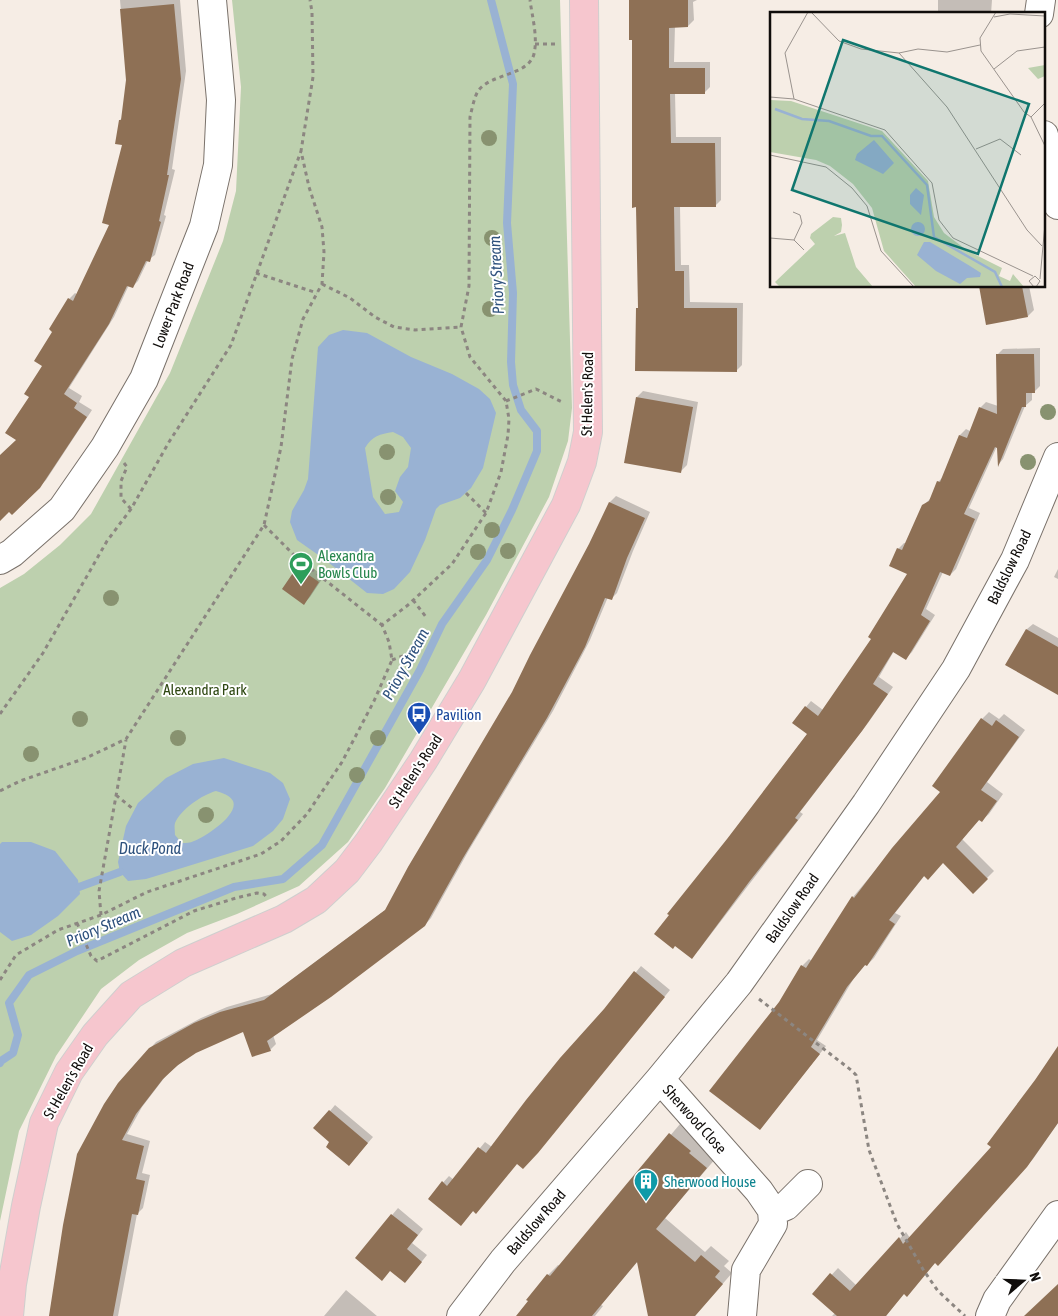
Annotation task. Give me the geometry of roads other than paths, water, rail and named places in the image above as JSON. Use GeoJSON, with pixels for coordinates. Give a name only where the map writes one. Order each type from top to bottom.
{"type":"FeatureCollection","features":[{"type":"Feature","properties":{"kind":"main road","name":"St Helen's Road"},"geometry":{"type":"LineString","coordinates":[[9,1316],[12,1284],[26,1206],[44,1123],[70,1072],[95,1035],[131,995],[183,963],[284,919],[316,900],[347,871],[369,842],[423,761],[472,680],[566,505],[582,462],[588,432],[589,409],[584,0]]}},
{"type":"Feature","properties":{"kind":"street","name":"Lower Park Road"},"geometry":{"type":"LineString","coordinates":[[0,560],[12,553],[62,509],[105,447],[144,379],[206,217],[218,165],[221,100],[212,0]]}},
{"type":"Feature","properties":{"kind":"street"},"geometry":{"type":"LineString","coordinates":[[1046,145],[1058,205]]}},
{"type":"Feature","properties":{"kind":"street","name":"Baldslow Road"},"geometry":{"type":"LineString","coordinates":[[461,1316],[502,1261],[660,1079],[739,983],[866,804],[956,669],[1015,560],[1058,457]]}},
{"type":"Feature","properties":{"kind":"street","name":"Sherwood Close"},"geometry":{"type":"LineString","coordinates":[[660,1079],[759,1191],[772,1212]]}},
{"type":"Feature","properties":{"kind":"street"},"geometry":{"type":"LineString","coordinates":[[742,1316],[746,1270],[774,1224],[772,1212],[786,1206],[808,1184]]}},
{"type":"Feature","properties":{"kind":"street"},"geometry":{"type":"LineString","coordinates":[[990,1316],[997,1300],[1058,1215]]}},
{"type":"Feature","properties":{"kind":"water"},"geometry":{"type":"Polygon","coordinates":[[[343,330],[367,333],[411,357],[452,374],[479,389],[490,399],[496,413],[483,468],[471,488],[460,498],[440,505],[436,509],[425,540],[410,572],[394,589],[383,594],[367,593],[297,540],[290,522],[292,511],[308,479],[318,347],[329,335],[343,330]],[[393,432],[377,436],[365,448],[373,497],[385,514],[399,512],[403,502],[395,491],[400,477],[408,467],[411,448],[403,437],[393,432]]]}},
{"type":"Feature","properties":{"kind":"water","name":"Duck Pond"},"geometry":{"type":"Polygon","coordinates":[[[224,758],[270,773],[283,783],[290,799],[283,819],[273,831],[253,846],[146,879],[128,881],[120,872],[118,862],[126,826],[138,803],[166,778],[193,764],[224,758]],[[216,791],[198,799],[178,818],[175,823],[175,835],[182,843],[193,842],[206,835],[220,825],[231,813],[233,807],[232,799],[216,791]]]}},
{"type":"Feature","properties":{"kind":"water"},"geometry":{"type":"Polygon","coordinates":[[[2,842],[31,842],[55,851],[78,880],[80,894],[58,916],[31,935],[12,941],[0,932],[0,844],[2,842]]]}},
{"type":"Feature","properties":{"kind":"waterway","name":"Priory Stream"},"geometry":{"type":"LineString","coordinates":[[0,1063],[13,1053],[18,1035],[9,1003],[29,975],[77,951],[234,887],[283,879],[322,845],[420,670],[442,624],[487,560],[512,510],[537,451],[537,431],[521,410],[513,385],[511,362],[513,293],[507,223],[513,84],[491,0]]}},
{"type":"Feature","properties":{"kind":"waterway"},"geometry":{"type":"LineString","coordinates":[[79,887],[120,872]]}},
{"type":"Feature","properties":{"kind":"place","name":"Alexandra Bowls Club"},"geometry":{"type":"Point","coordinates":[301,585]}},
{"type":"Feature","properties":{"kind":"place","name":"Pavilion"},"geometry":{"type":"Point","coordinates":[419,735]}},
{"type":"Feature","properties":{"kind":"place","name":"Sherwood House"},"geometry":{"type":"Point","coordinates":[646,1202]}},
{"type":"Feature","properties":{"kind":"park label","name":"Alexandra Park"},"geometry":{"type":"Point","coordinates":[205,689]}}]}
